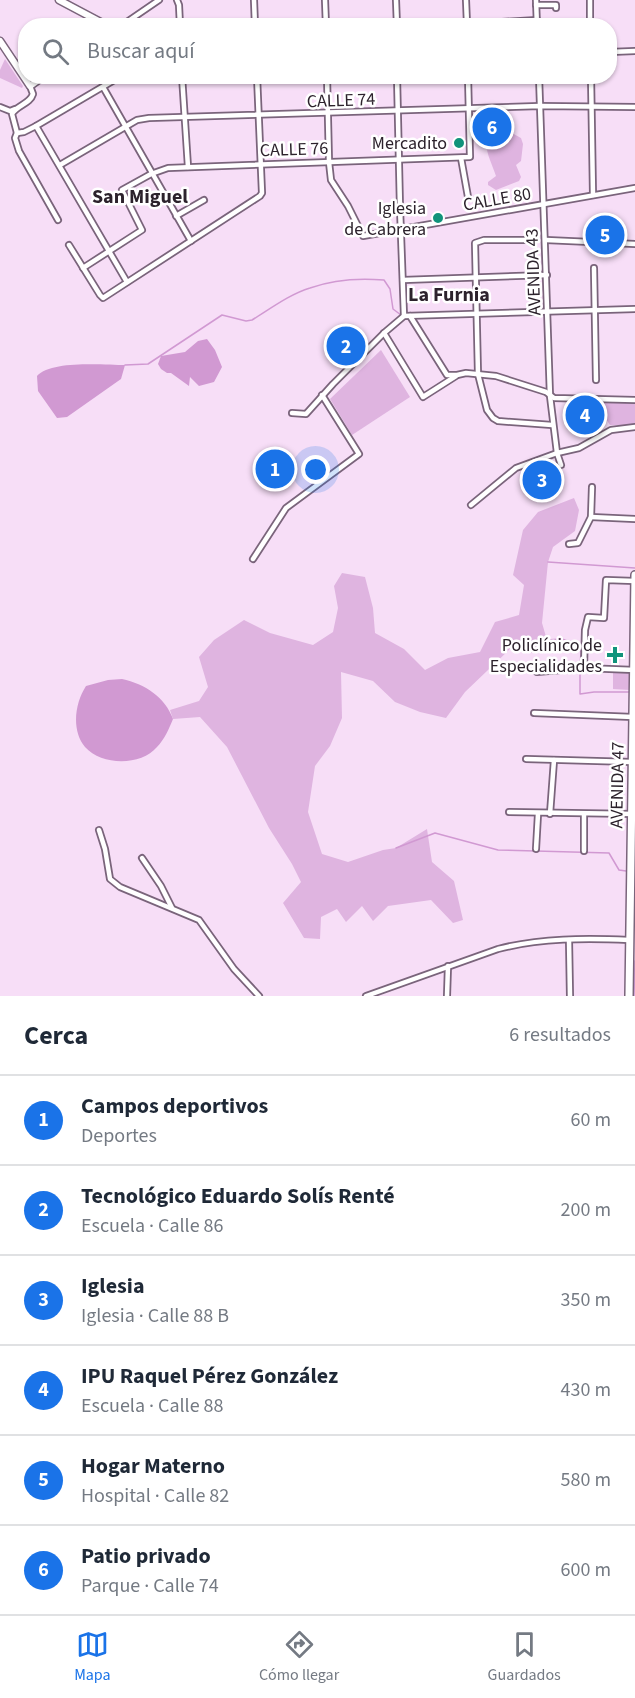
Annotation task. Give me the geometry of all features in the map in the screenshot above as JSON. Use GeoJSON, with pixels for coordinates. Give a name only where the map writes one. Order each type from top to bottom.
{"type":"FeatureCollection","features":[{"type":"Feature","properties":{"kind":"main road","name":"AVENIDA 47"},"geometry":{"type":"LineString","coordinates":[[629,996],[632,956],[629,940],[633,900],[632,762],[635,697],[635,575]]}},
{"type":"Feature","properties":{"kind":"street"},"geometry":{"type":"LineString","coordinates":[[59,0],[93,18]]}},
{"type":"Feature","properties":{"kind":"street"},"geometry":{"type":"LineString","coordinates":[[133,18],[159,0]]}},
{"type":"Feature","properties":{"kind":"street"},"geometry":{"type":"LineString","coordinates":[[177,0],[180,18]]}},
{"type":"Feature","properties":{"kind":"street"},"geometry":{"type":"LineString","coordinates":[[254,0],[255,18]]}},
{"type":"Feature","properties":{"kind":"street"},"geometry":{"type":"LineString","coordinates":[[325,0],[326,18]]}},
{"type":"Feature","properties":{"kind":"street"},"geometry":{"type":"LineString","coordinates":[[396,0],[397,18]]}},
{"type":"Feature","properties":{"kind":"street"},"geometry":{"type":"LineString","coordinates":[[466,0],[467,18]]}},
{"type":"Feature","properties":{"kind":"street"},"geometry":{"type":"LineString","coordinates":[[590,0],[590,18]]}},
{"type":"Feature","properties":{"kind":"street"},"geometry":{"type":"LineString","coordinates":[[537,18],[536,2],[556,5],[556,8]]}},
{"type":"Feature","properties":{"kind":"street"},"geometry":{"type":"LineString","coordinates":[[0,41],[18,68]]}},
{"type":"Feature","properties":{"kind":"street"},"geometry":{"type":"LineString","coordinates":[[617,52],[635,51]]}},
{"type":"Feature","properties":{"kind":"street"},"geometry":{"type":"LineString","coordinates":[[0,106],[10,111],[31,100],[33,94],[30,86],[33,84]]}},
{"type":"Feature","properties":{"kind":"street"},"geometry":{"type":"LineString","coordinates":[[17,134],[36,126],[108,84]]}},
{"type":"Feature","properties":{"kind":"street"},"geometry":{"type":"LineString","coordinates":[[182,84],[188,167]]}},
{"type":"Feature","properties":{"kind":"street"},"geometry":{"type":"LineString","coordinates":[[69,245],[100,295],[105,297],[262,193],[257,84]]}},
{"type":"Feature","properties":{"kind":"street"},"geometry":{"type":"LineString","coordinates":[[327,84],[329,162]]}},
{"type":"Feature","properties":{"kind":"street"},"geometry":{"type":"LineString","coordinates":[[397,84],[400,230],[407,316],[445,372],[451,376],[466,373],[495,376],[546,392],[554,398],[635,400]]}},
{"type":"Feature","properties":{"kind":"street"},"geometry":{"type":"LineString","coordinates":[[468,84],[469,109]]}},
{"type":"Feature","properties":{"kind":"street","name":"AVENIDA 43"},"geometry":{"type":"LineString","coordinates":[[539,84],[550,396],[552,425],[561,465]]}},
{"type":"Feature","properties":{"kind":"street"},"geometry":{"type":"LineString","coordinates":[[591,84],[593,195]]}},
{"type":"Feature","properties":{"kind":"street"},"geometry":{"type":"LineString","coordinates":[[103,87],[191,241]]}},
{"type":"Feature","properties":{"kind":"street","name":"CALLE 74"},"geometry":{"type":"LineString","coordinates":[[60,165],[136,120],[540,106],[635,107]]}},
{"type":"Feature","properties":{"kind":"street","name":"CALLE 76"},"geometry":{"type":"LineString","coordinates":[[110,252],[141,232],[141,227],[122,192],[151,174],[168,168],[470,157],[469,109]]}},
{"type":"Feature","properties":{"kind":"street"},"geometry":{"type":"LineString","coordinates":[[15,110],[12,118],[19,151],[58,220]]}},
{"type":"Feature","properties":{"kind":"street"},"geometry":{"type":"LineString","coordinates":[[36,126],[127,282]]}},
{"type":"Feature","properties":{"kind":"street"},"geometry":{"type":"LineString","coordinates":[[460,158],[468,197]]}},
{"type":"Feature","properties":{"kind":"street","name":"CALLE 80"},"geometry":{"type":"LineString","coordinates":[[329,162],[332,183],[348,206],[363,236],[635,188]]}},
{"type":"Feature","properties":{"kind":"street"},"geometry":{"type":"LineString","coordinates":[[176,216],[204,200]]}},
{"type":"Feature","properties":{"kind":"street"},"geometry":{"type":"LineString","coordinates":[[526,240],[477,241],[475,244],[478,374],[487,410],[493,418],[498,421],[552,425]]}},
{"type":"Feature","properties":{"kind":"street"},"geometry":{"type":"LineString","coordinates":[[546,240],[635,244]]}},
{"type":"Feature","properties":{"kind":"street"},"geometry":{"type":"LineString","coordinates":[[83,268],[110,252]]}},
{"type":"Feature","properties":{"kind":"street"},"geometry":{"type":"LineString","coordinates":[[594,268],[596,380]]}},
{"type":"Feature","properties":{"kind":"street"},"geometry":{"type":"LineString","coordinates":[[404,280],[547,275]]}},
{"type":"Feature","properties":{"kind":"street"},"geometry":{"type":"LineString","coordinates":[[292,413],[306,414],[384,333],[407,316],[635,309]]}},
{"type":"Feature","properties":{"kind":"street"},"geometry":{"type":"LineString","coordinates":[[384,333],[425,397],[457,375]]}},
{"type":"Feature","properties":{"kind":"street"},"geometry":{"type":"LineString","coordinates":[[253,559],[286,508],[359,454],[322,395]]}},
{"type":"Feature","properties":{"kind":"street"},"geometry":{"type":"LineString","coordinates":[[471,505],[516,468],[557,453],[579,448],[611,430],[635,427]]}},
{"type":"Feature","properties":{"kind":"street"},"geometry":{"type":"LineString","coordinates":[[569,544],[578,543],[591,517],[592,487]]}},
{"type":"Feature","properties":{"kind":"street"},"geometry":{"type":"LineString","coordinates":[[591,517],[635,519]]}},
{"type":"Feature","properties":{"kind":"street"},"geometry":{"type":"LineString","coordinates":[[584,668],[585,630],[588,617],[604,618],[606,580],[635,581]]}},
{"type":"Feature","properties":{"kind":"street"},"geometry":{"type":"LineString","coordinates":[[537,672],[584,668],[635,670]]}},
{"type":"Feature","properties":{"kind":"street"},"geometry":{"type":"LineString","coordinates":[[534,713],[633,717]]}},
{"type":"Feature","properties":{"kind":"street"},"geometry":{"type":"LineString","coordinates":[[526,759],[632,762]]}},
{"type":"Feature","properties":{"kind":"street"},"geometry":{"type":"LineString","coordinates":[[550,814],[554,760]]}},
{"type":"Feature","properties":{"kind":"street"},"geometry":{"type":"LineString","coordinates":[[509,812],[633,814]]}},
{"type":"Feature","properties":{"kind":"street"},"geometry":{"type":"LineString","coordinates":[[536,849],[538,814]]}},
{"type":"Feature","properties":{"kind":"street"},"geometry":{"type":"LineString","coordinates":[[584,814],[584,851]]}},
{"type":"Feature","properties":{"kind":"street"},"geometry":{"type":"LineString","coordinates":[[99,830],[110,879],[120,887],[199,920],[234,969],[259,996]]}},
{"type":"Feature","properties":{"kind":"street"},"geometry":{"type":"LineString","coordinates":[[142,858],[161,886],[172,908]]}},
{"type":"Feature","properties":{"kind":"street"},"geometry":{"type":"LineString","coordinates":[[366,996],[517,944],[569,940],[629,940]]}},
{"type":"Feature","properties":{"kind":"street"},"geometry":{"type":"LineString","coordinates":[[569,940],[570,996]]}},
{"type":"Feature","properties":{"kind":"street"},"geometry":{"type":"LineString","coordinates":[[447,996],[448,966]]}},
{"type":"Feature","properties":{"kind":"shaded area"},"geometry":{"type":"Polygon","coordinates":[[[5,59],[18,78],[18,84],[23,86],[22,88],[0,78],[0,70],[5,59]]]}},
{"type":"Feature","properties":{"kind":"shaded area"},"geometry":{"type":"Polygon","coordinates":[[[498,129],[521,138],[523,144],[521,161],[516,165],[521,177],[519,181],[496,190],[488,185],[488,182],[496,176],[487,152],[486,141],[487,136],[495,136],[498,129]]]}},
{"type":"Feature","properties":{"kind":"shaded area"},"geometry":{"type":"Polygon","coordinates":[[[207,339],[215,350],[222,367],[214,382],[199,386],[190,377],[189,386],[161,369],[158,364],[161,356],[185,352],[198,341],[207,339]]]}},
{"type":"Feature","properties":{"kind":"shaded area"},"geometry":{"type":"Polygon","coordinates":[[[381,350],[410,397],[352,435],[330,399],[381,350]]]}},
{"type":"Feature","properties":{"kind":"shaded area"},"geometry":{"type":"Polygon","coordinates":[[[78,364],[125,365],[121,379],[67,417],[57,418],[38,391],[37,376],[54,368],[78,364]]]}},
{"type":"Feature","properties":{"kind":"shaded area"},"geometry":{"type":"Polygon","coordinates":[[[594,401],[635,402],[635,426],[610,425],[594,401]]]}},
{"type":"Feature","properties":{"kind":"shaded area"},"geometry":{"type":"Polygon","coordinates":[[[272,448],[292,476],[276,487],[258,462],[272,448]]]}},
{"type":"Feature","properties":{"kind":"shaded area"},"geometry":{"type":"Polygon","coordinates":[[[574,498],[579,510],[575,531],[553,547],[548,562],[542,623],[547,640],[532,653],[511,648],[465,692],[446,718],[420,712],[395,702],[373,681],[341,672],[342,718],[330,746],[315,766],[308,812],[322,854],[348,862],[396,848],[427,829],[432,862],[454,881],[463,920],[453,923],[431,900],[388,906],[373,921],[362,906],[346,922],[337,909],[321,917],[320,939],[304,938],[283,903],[301,882],[269,828],[227,747],[200,717],[173,719],[170,710],[199,701],[208,687],[199,657],[214,640],[244,620],[270,633],[313,645],[333,632],[338,608],[334,586],[342,573],[365,577],[373,608],[375,633],[404,649],[425,670],[448,658],[480,652],[495,622],[519,615],[524,585],[513,575],[523,530],[538,512],[574,498]]]}},
{"type":"Feature","properties":{"kind":"shaded area"},"geometry":{"type":"Polygon","coordinates":[[[613,670],[630,671],[630,690],[613,689],[613,670]]]}},
{"type":"Feature","properties":{"kind":"shaded area"},"geometry":{"type":"Polygon","coordinates":[[[122,679],[139,684],[153,693],[165,704],[173,719],[162,741],[150,753],[141,758],[121,761],[101,758],[85,747],[78,733],[76,716],[79,700],[86,686],[122,679]]]}},
{"type":"Feature","properties":{"kind":"waterway"},"geometry":{"type":"LineString","coordinates":[[125,365],[148,364],[222,315],[246,321],[252,320],[295,294],[337,281],[384,280],[390,289],[393,309],[401,315]]}},
{"type":"Feature","properties":{"kind":"waterway"},"geometry":{"type":"LineString","coordinates":[[548,562],[635,568]]}},
{"type":"Feature","properties":{"kind":"waterway"},"geometry":{"type":"LineString","coordinates":[[547,640],[561,639],[575,642],[581,652],[580,667]]}},
{"type":"Feature","properties":{"kind":"waterway"},"geometry":{"type":"LineString","coordinates":[[580,670],[580,694],[629,692]]}},
{"type":"Feature","properties":{"kind":"waterway"},"geometry":{"type":"LineString","coordinates":[[396,848],[435,833],[498,850],[609,853],[619,870],[626,871]]}},
{"type":"Feature","properties":{"kind":"waterway"},"geometry":{"type":"LineString","coordinates":[[634,996],[635,961]]}},
{"type":"Feature","properties":{"kind":"place","name":"Patio privado"},"geometry":{"type":"Point","coordinates":[492,127]}},
{"type":"Feature","properties":{"kind":"place","name":"Mercadito"},"geometry":{"type":"Point","coordinates":[459,143]}},
{"type":"Feature","properties":{"kind":"place","name":"Iglesia de Cabrera"},"geometry":{"type":"Point","coordinates":[438,218]}},
{"type":"Feature","properties":{"kind":"place","name":"Hogar Materno"},"geometry":{"type":"Point","coordinates":[605,235]}},
{"type":"Feature","properties":{"kind":"place","name":"Tecnológico Eduardo Solís Renté"},"geometry":{"type":"Point","coordinates":[346,346]}},
{"type":"Feature","properties":{"kind":"place","name":"IPU Raquel Pérez González"},"geometry":{"type":"Point","coordinates":[585,415]}},
{"type":"Feature","properties":{"kind":"place","name":"Campos deportivos"},"geometry":{"type":"Point","coordinates":[275,469]}},
{"type":"Feature","properties":{"kind":"place","name":"Iglesia"},"geometry":{"type":"Point","coordinates":[542,480]}},
{"type":"Feature","properties":{"kind":"place","name":"Policlínico de Especialidades"},"geometry":{"type":"Point","coordinates":[615,655]}},
{"type":"Feature","properties":{"kind":"district","name":"San Miguel"},"geometry":{"type":"Point","coordinates":[140,196]}},
{"type":"Feature","properties":{"kind":"district","name":"La Furnia"},"geometry":{"type":"Point","coordinates":[449,294]}}]}
